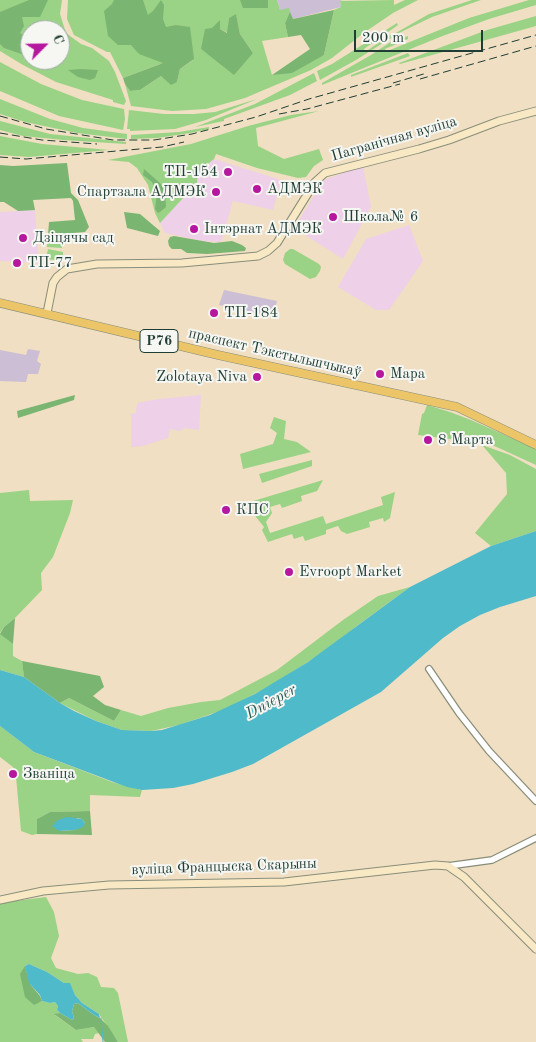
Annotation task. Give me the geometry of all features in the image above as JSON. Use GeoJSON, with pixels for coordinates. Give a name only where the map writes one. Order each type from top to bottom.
{"type":"FeatureCollection","features":[{"type":"Feature","properties":{"kind":"main road","name":"Пагранічная вуліца"},"geometry":{"type":"LineString","coordinates":[[47,314],[54,283],[57,277],[67,268],[97,264],[182,263],[258,256],[272,248],[285,232],[315,182],[325,173],[449,140],[499,121],[536,111]]}},
{"type":"Feature","properties":{"kind":"main road","name":"праспект Тэкстыльшчыкаў"},"geometry":{"type":"LineString","coordinates":[[0,303],[348,384],[457,407],[536,445]]}},
{"type":"Feature","properties":{"kind":"main road","name":"вуліца Францыска Скарыны"},"geometry":{"type":"LineString","coordinates":[[0,900],[43,891],[109,885],[284,882],[435,865],[448,866]]}},
{"type":"Feature","properties":{"kind":"main road"},"geometry":{"type":"LineString","coordinates":[[448,866],[464,877],[536,949]]}},
{"type":"Feature","properties":{"kind":"street"},"geometry":{"type":"LineString","coordinates":[[429,669],[459,713],[483,743],[536,801]]}},
{"type":"Feature","properties":{"kind":"street"},"geometry":{"type":"LineString","coordinates":[[448,866],[492,860],[536,838]]}},
{"type":"Feature","properties":{"kind":"shaded area"},"geometry":{"type":"Polygon","coordinates":[[[277,0],[343,0],[340,1],[341,7],[293,19],[280,10],[277,0]]]}},
{"type":"Feature","properties":{"kind":"shaded area"},"geometry":{"type":"Polygon","coordinates":[[[214,159],[281,180],[273,210],[233,201],[221,242],[203,241],[165,233],[160,223],[197,183],[198,172],[214,159]]]}},
{"type":"Feature","properties":{"kind":"shaded area","name":"Школа№ 6"},"geometry":{"type":"Polygon","coordinates":[[[363,166],[371,207],[343,259],[294,228],[324,180],[363,166]]]}},
{"type":"Feature","properties":{"kind":"shaded area"},"geometry":{"type":"Polygon","coordinates":[[[35,210],[39,263],[0,261],[0,212],[35,210]]]}},
{"type":"Feature","properties":{"kind":"shaded area"},"geometry":{"type":"Polygon","coordinates":[[[409,225],[423,261],[389,310],[376,310],[338,287],[366,239],[409,225]]]}},
{"type":"Feature","properties":{"kind":"shaded area"},"geometry":{"type":"Polygon","coordinates":[[[224,290],[277,301],[273,317],[219,305],[224,290]]]}},
{"type":"Feature","properties":{"kind":"shaded area"},"geometry":{"type":"Polygon","coordinates":[[[28,349],[40,351],[37,361],[41,364],[38,374],[28,374],[26,382],[0,381],[0,350],[26,355],[28,349]]]}},
{"type":"Feature","properties":{"kind":"shaded area"},"geometry":{"type":"Polygon","coordinates":[[[201,395],[199,430],[185,428],[180,431],[170,429],[168,438],[143,446],[131,447],[131,414],[136,413],[137,403],[201,395]]]}},
{"type":"Feature","properties":{"kind":"green space"},"geometry":{"type":"Polygon","coordinates":[[[0,0],[62,0],[60,14],[62,20],[20,20],[20,63],[0,51],[0,0]]]}},
{"type":"Feature","properties":{"kind":"green space"},"geometry":{"type":"Polygon","coordinates":[[[29,0],[48,0],[40,17],[22,17],[23,20],[20,20],[20,54],[4,48],[0,44],[0,12],[29,0]]]}},
{"type":"Feature","properties":{"kind":"green space"},"geometry":{"type":"Polygon","coordinates":[[[68,0],[277,0],[280,10],[289,8],[290,12],[285,23],[288,37],[262,41],[272,75],[324,55],[334,10],[341,7],[340,1],[394,0],[394,5],[405,0],[418,0],[393,13],[332,58],[311,70],[245,98],[206,109],[172,111],[131,106],[125,84],[130,91],[140,90],[161,76],[177,82],[180,69],[193,60],[160,64],[123,78],[110,52],[74,35],[70,26],[70,20],[67,20],[68,0]],[[236,15],[229,18],[228,33],[220,29],[220,20],[201,49],[213,57],[253,53],[240,34],[236,15]]]}},
{"type":"Feature","properties":{"kind":"green space"},"geometry":{"type":"Polygon","coordinates":[[[114,0],[143,0],[148,15],[161,0],[164,5],[163,19],[166,27],[176,25],[190,27],[194,59],[180,69],[177,82],[171,85],[161,76],[140,90],[130,91],[123,78],[163,63],[139,54],[131,45],[118,45],[108,36],[104,11],[114,0]]]}},
{"type":"Feature","properties":{"kind":"green space"},"geometry":{"type":"Polygon","coordinates":[[[240,0],[268,0],[268,8],[243,8],[240,0]]]}},
{"type":"Feature","properties":{"kind":"green space"},"geometry":{"type":"Polygon","coordinates":[[[472,0],[481,0],[432,17],[399,33],[320,80],[317,71],[332,64],[397,23],[398,25],[364,49],[365,52],[393,33],[429,14],[472,0]]]}},
{"type":"Feature","properties":{"kind":"green space"},"geometry":{"type":"Polygon","coordinates":[[[529,0],[536,0],[536,5],[489,19],[440,37],[322,85],[322,83],[402,35],[403,38],[408,36],[408,39],[385,49],[385,52],[469,18],[529,0]]]}},
{"type":"Feature","properties":{"kind":"green space"},"geometry":{"type":"Polygon","coordinates":[[[334,10],[324,55],[292,73],[272,75],[310,49],[301,35],[288,37],[285,23],[290,12],[293,19],[334,10]]]}},
{"type":"Feature","properties":{"kind":"green space"},"geometry":{"type":"Polygon","coordinates":[[[236,14],[240,34],[253,53],[234,75],[201,49],[205,29],[212,28],[220,20],[220,29],[227,33],[229,18],[236,14]]]}},
{"type":"Feature","properties":{"kind":"green space"},"geometry":{"type":"Polygon","coordinates":[[[536,16],[536,26],[399,63],[487,30],[536,16]]]}},
{"type":"Feature","properties":{"kind":"green space"},"geometry":{"type":"Polygon","coordinates":[[[70,36],[81,44],[92,48],[109,61],[126,101],[124,105],[56,82],[33,70],[70,70],[70,36]]]}},
{"type":"Feature","properties":{"kind":"green space"},"geometry":{"type":"Polygon","coordinates":[[[408,53],[410,56],[351,77],[351,75],[408,53]]]}},
{"type":"Feature","properties":{"kind":"green space"},"geometry":{"type":"Polygon","coordinates":[[[0,62],[41,84],[82,100],[124,109],[123,130],[59,116],[0,91],[0,62]]]}},
{"type":"Feature","properties":{"kind":"green space"},"geometry":{"type":"Polygon","coordinates":[[[68,70],[98,70],[95,78],[90,80],[78,77],[68,70]]]}},
{"type":"Feature","properties":{"kind":"green space"},"geometry":{"type":"Polygon","coordinates":[[[314,73],[317,81],[290,95],[224,119],[224,121],[195,127],[255,104],[314,73]]]}},
{"type":"Feature","properties":{"kind":"green space"},"geometry":{"type":"Polygon","coordinates":[[[0,99],[50,119],[83,128],[127,134],[127,139],[77,133],[25,122],[0,114],[0,99]]]}},
{"type":"Feature","properties":{"kind":"green space"},"geometry":{"type":"Polygon","coordinates":[[[257,99],[206,120],[175,129],[130,131],[130,129],[127,129],[129,110],[164,114],[194,114],[215,112],[257,99]]]}},
{"type":"Feature","properties":{"kind":"green space"},"geometry":{"type":"Polygon","coordinates":[[[319,111],[256,128],[258,146],[284,159],[319,149],[323,160],[314,166],[306,177],[298,178],[257,168],[216,154],[214,159],[198,172],[197,183],[160,223],[155,213],[148,185],[137,168],[129,162],[108,160],[191,144],[248,126],[291,115],[319,111]]]}},
{"type":"Feature","properties":{"kind":"green space"},"geometry":{"type":"Polygon","coordinates":[[[0,121],[50,134],[126,142],[126,144],[23,136],[0,130],[0,121]]]}},
{"type":"Feature","properties":{"kind":"green space"},"geometry":{"type":"Polygon","coordinates":[[[209,127],[209,129],[190,133],[157,138],[131,139],[131,135],[179,132],[209,127]]]}},
{"type":"Feature","properties":{"kind":"green space"},"geometry":{"type":"Polygon","coordinates":[[[0,136],[42,144],[109,150],[29,157],[0,155],[0,136]]]}},
{"type":"Feature","properties":{"kind":"green space"},"geometry":{"type":"Polygon","coordinates":[[[67,163],[71,193],[78,200],[89,227],[85,232],[48,235],[49,222],[75,220],[71,198],[33,200],[35,210],[18,211],[4,202],[0,202],[0,165],[67,163]]]}},
{"type":"Feature","properties":{"kind":"green space"},"geometry":{"type":"Polygon","coordinates":[[[144,169],[160,183],[165,191],[166,207],[158,213],[155,209],[157,193],[152,182],[143,175],[144,169]]]}},
{"type":"Feature","properties":{"kind":"green space"},"geometry":{"type":"Polygon","coordinates":[[[124,212],[140,214],[160,231],[158,236],[127,228],[124,212]]]}},
{"type":"Feature","properties":{"kind":"green space"},"geometry":{"type":"Polygon","coordinates":[[[48,236],[63,237],[62,248],[47,247],[48,236]]]}},
{"type":"Feature","properties":{"kind":"green space"},"geometry":{"type":"Polygon","coordinates":[[[174,236],[214,243],[232,241],[246,248],[245,251],[207,254],[187,253],[181,249],[172,249],[169,246],[168,241],[170,237],[174,236]]]}},
{"type":"Feature","properties":{"kind":"green space"},"geometry":{"type":"Polygon","coordinates":[[[48,249],[63,252],[63,261],[46,259],[48,249]]]}},
{"type":"Feature","properties":{"kind":"green space"},"geometry":{"type":"Polygon","coordinates":[[[290,249],[319,264],[321,267],[316,277],[310,279],[285,264],[283,260],[285,253],[290,249]]]}},
{"type":"Feature","properties":{"kind":"green space"},"geometry":{"type":"Polygon","coordinates":[[[75,395],[74,400],[18,418],[17,411],[75,395]]]}},
{"type":"Feature","properties":{"kind":"green space"},"geometry":{"type":"Polygon","coordinates":[[[427,405],[471,420],[536,449],[536,465],[490,444],[418,435],[422,414],[427,405]]]}},
{"type":"Feature","properties":{"kind":"green space"},"geometry":{"type":"Polygon","coordinates":[[[274,417],[286,421],[284,439],[297,442],[311,452],[243,469],[240,454],[273,444],[277,433],[270,428],[274,417]]]}},
{"type":"Feature","properties":{"kind":"green space"},"geometry":{"type":"Polygon","coordinates":[[[482,445],[510,455],[536,469],[536,531],[491,546],[475,533],[507,494],[506,473],[482,445]]]}},
{"type":"Feature","properties":{"kind":"green space"},"geometry":{"type":"Polygon","coordinates":[[[312,460],[312,466],[262,483],[259,474],[312,460]]]}},
{"type":"Feature","properties":{"kind":"green space"},"geometry":{"type":"Polygon","coordinates":[[[323,480],[317,491],[301,496],[302,501],[282,508],[280,504],[270,507],[272,513],[266,522],[270,533],[323,516],[326,524],[383,505],[381,497],[395,492],[390,518],[384,522],[383,518],[369,522],[370,527],[347,534],[341,531],[338,526],[326,530],[326,534],[305,541],[303,536],[294,539],[292,534],[268,542],[262,530],[264,527],[256,517],[250,502],[323,480]]]}},
{"type":"Feature","properties":{"kind":"green space"},"geometry":{"type":"Polygon","coordinates":[[[29,490],[30,501],[73,500],[53,557],[41,573],[42,590],[0,633],[0,493],[29,490]]]}},
{"type":"Feature","properties":{"kind":"green space"},"geometry":{"type":"Polygon","coordinates":[[[410,587],[325,651],[270,686],[226,709],[179,725],[151,731],[122,730],[96,721],[60,703],[69,698],[114,721],[121,710],[141,716],[168,708],[220,700],[277,670],[378,596],[410,587]]]}},
{"type":"Feature","properties":{"kind":"green space"},"geometry":{"type":"Polygon","coordinates":[[[15,618],[13,644],[0,634],[4,627],[15,618]]]}},
{"type":"Feature","properties":{"kind":"green space"},"geometry":{"type":"Polygon","coordinates":[[[0,633],[13,644],[13,656],[22,661],[24,677],[0,670],[0,633]]]}},
{"type":"Feature","properties":{"kind":"green space"},"geometry":{"type":"Polygon","coordinates":[[[22,661],[100,676],[104,687],[93,696],[105,705],[121,710],[114,721],[69,698],[60,703],[24,677],[22,661]]]}},
{"type":"Feature","properties":{"kind":"green space"},"geometry":{"type":"Polygon","coordinates":[[[0,726],[34,752],[112,782],[142,790],[140,797],[90,795],[90,811],[50,812],[37,819],[37,834],[32,835],[21,831],[16,777],[13,767],[0,757],[0,726]]]}},
{"type":"Feature","properties":{"kind":"green space"},"geometry":{"type":"Polygon","coordinates":[[[90,811],[92,835],[37,834],[37,819],[50,812],[90,811]],[[77,818],[59,831],[75,830],[85,823],[82,819],[77,818]]]}},
{"type":"Feature","properties":{"kind":"green space"},"geometry":{"type":"Polygon","coordinates":[[[46,897],[54,912],[59,936],[51,958],[56,968],[78,974],[88,973],[97,977],[101,987],[114,988],[118,993],[128,1042],[118,1042],[99,1014],[82,1003],[75,995],[70,984],[64,983],[47,972],[29,964],[25,966],[34,1004],[42,1001],[55,1002],[60,1013],[55,1015],[76,1030],[94,1027],[99,1033],[95,1034],[93,1039],[81,1039],[83,1042],[0,1042],[0,903],[46,897]]]}},
{"type":"Feature","properties":{"kind":"green space"},"geometry":{"type":"Polygon","coordinates":[[[25,966],[30,984],[42,1001],[34,1005],[25,997],[20,974],[25,966]]]}},
{"type":"Feature","properties":{"kind":"green space"},"geometry":{"type":"Polygon","coordinates":[[[78,1003],[100,1018],[108,1026],[118,1042],[105,1042],[94,1027],[76,1030],[54,1014],[60,1013],[72,1020],[74,1018],[72,1011],[74,1004],[78,1003]]]}},
{"type":"Feature","properties":{"kind":"water","name":"Dnieper"},"geometry":{"type":"Polygon","coordinates":[[[536,531],[536,596],[500,607],[460,626],[443,638],[381,692],[253,764],[232,772],[173,788],[142,790],[127,787],[34,752],[0,726],[0,670],[24,677],[74,711],[122,730],[162,730],[210,715],[255,694],[308,662],[410,587],[491,546],[536,531]]]}},
{"type":"Feature","properties":{"kind":"water"},"geometry":{"type":"Polygon","coordinates":[[[67,817],[82,819],[85,823],[83,827],[75,830],[59,831],[52,826],[58,820],[67,817]]]}},
{"type":"Feature","properties":{"kind":"water"},"geometry":{"type":"Polygon","coordinates":[[[29,964],[47,972],[64,983],[70,983],[75,995],[82,1003],[99,1014],[100,1018],[78,1003],[74,1004],[72,1011],[74,1018],[72,1020],[57,1010],[58,1006],[55,1002],[42,1001],[40,995],[29,983],[25,966],[29,964]]]}},
{"type":"Feature","properties":{"kind":"waterway"},"geometry":{"type":"LineString","coordinates":[[101,1018],[103,1042]]}},
{"type":"Feature","properties":{"kind":"railway"},"geometry":{"type":"LineString","coordinates":[[0,116],[46,129],[113,140],[154,140],[192,134],[256,117],[309,99],[536,35]]}},
{"type":"Feature","properties":{"kind":"railway"},"geometry":{"type":"LineString","coordinates":[[420,79],[536,46]]}},
{"type":"Feature","properties":{"kind":"railway"},"geometry":{"type":"LineString","coordinates":[[393,83],[427,73]]}},
{"type":"Feature","properties":{"kind":"railway"},"geometry":{"type":"LineString","coordinates":[[279,114],[307,109],[400,84]]}},
{"type":"Feature","properties":{"kind":"railway"},"geometry":{"type":"LineString","coordinates":[[0,133],[42,140],[97,144]]}},
{"type":"Feature","properties":{"kind":"railway"},"geometry":{"type":"LineString","coordinates":[[0,157],[26,159],[162,147],[184,142]]}},
{"type":"Feature","properties":{"kind":"place","name":"ТП-154"},"geometry":{"type":"Point","coordinates":[228,172]}},
{"type":"Feature","properties":{"kind":"place","name":"АДМЭК"},"geometry":{"type":"Point","coordinates":[257,189]}},
{"type":"Feature","properties":{"kind":"place","name":"Спартзала АДМЭК"},"geometry":{"type":"Point","coordinates":[216,192]}},
{"type":"Feature","properties":{"kind":"place","name":"Школа№ 6"},"geometry":{"type":"Point","coordinates":[333,217]}},
{"type":"Feature","properties":{"kind":"place","name":"Інтэрнат АДМЭК"},"geometry":{"type":"Point","coordinates":[194,229]}},
{"type":"Feature","properties":{"kind":"place","name":"Дзіцячы сад"},"geometry":{"type":"Point","coordinates":[23,238]}},
{"type":"Feature","properties":{"kind":"place","name":"ТП-77"},"geometry":{"type":"Point","coordinates":[17,263]}},
{"type":"Feature","properties":{"kind":"place","name":"ТП-184"},"geometry":{"type":"Point","coordinates":[214,313]}},
{"type":"Feature","properties":{"kind":"place","name":"Мара"},"geometry":{"type":"Point","coordinates":[380,374]}},
{"type":"Feature","properties":{"kind":"place","name":"Zolotaya Niva"},"geometry":{"type":"Point","coordinates":[257,377]}},
{"type":"Feature","properties":{"kind":"place","name":"8 Марта"},"geometry":{"type":"Point","coordinates":[428,440]}},
{"type":"Feature","properties":{"kind":"place","name":"КПС"},"geometry":{"type":"Point","coordinates":[226,510]}},
{"type":"Feature","properties":{"kind":"place","name":"Evroopt Market"},"geometry":{"type":"Point","coordinates":[289,572]}},
{"type":"Feature","properties":{"kind":"place","name":"Званіца"},"geometry":{"type":"Point","coordinates":[13,774]}}]}
